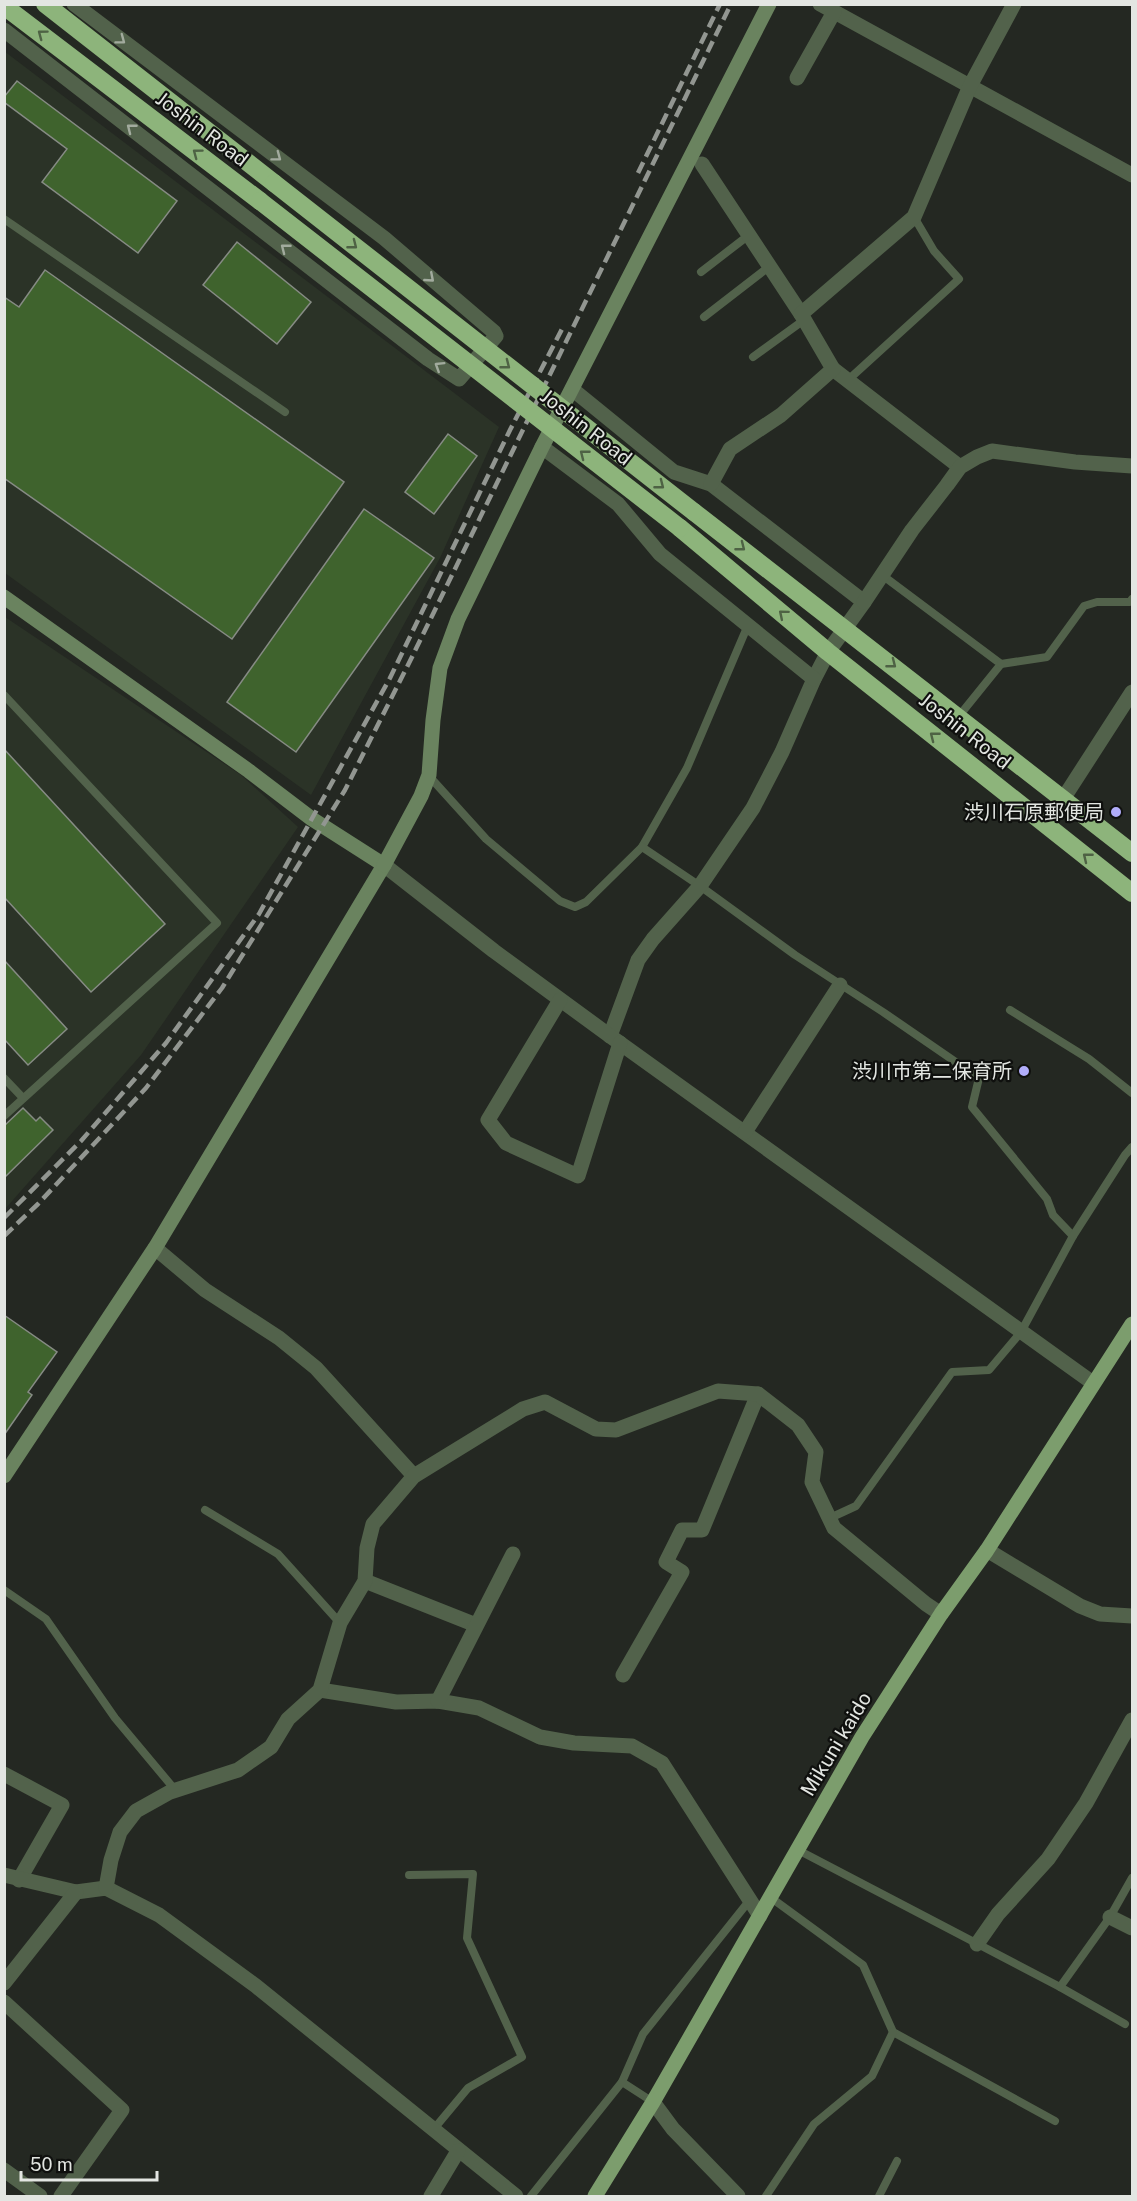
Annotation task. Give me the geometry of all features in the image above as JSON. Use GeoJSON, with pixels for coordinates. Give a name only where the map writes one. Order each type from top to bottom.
{"type":"FeatureCollection","features":[{"type":"Feature","properties":{"kind":"highway","name":"Joshin Road"},"geometry":{"type":"LineString","coordinates":[[45,4],[1132,853]]}},
{"type":"Feature","properties":{"kind":"highway","name":"Joshin Road"},"geometry":{"type":"LineString","coordinates":[[4,6],[260,201],[680,528],[828,652],[1132,893]]}},
{"type":"Feature","properties":{"kind":"main road","name":"Mikuni kaido"},"geometry":{"type":"LineString","coordinates":[[595,2196],[653,2102],[862,1737],[941,1614],[987,1550],[1132,1324]]}},
{"type":"Feature","properties":{"kind":"street"},"geometry":{"type":"LineString","coordinates":[[4,30],[428,359],[459,379],[496,336],[494,332],[384,238],[74,4]]}},
{"type":"Feature","properties":{"kind":"street"},"geometry":{"type":"LineString","coordinates":[[4,1476],[155,1248],[384,864],[422,796],[429,775],[440,668],[458,619],[542,447],[769,4]]}},
{"type":"Feature","properties":{"kind":"street"},"geometry":{"type":"LineString","coordinates":[[803,317],[914,217],[970,86],[1014,4]]}},
{"type":"Feature","properties":{"kind":"street"},"geometry":{"type":"LineString","coordinates":[[797,78],[827,8],[1132,176]]}},
{"type":"Feature","properties":{"kind":"street"},"geometry":{"type":"LineString","coordinates":[[702,164],[803,317],[833,369],[960,466]]}},
{"type":"Feature","properties":{"kind":"street"},"geometry":{"type":"LineString","coordinates":[[711,484],[730,449],[781,415],[833,369]]}},
{"type":"Feature","properties":{"kind":"street"},"geometry":{"type":"LineString","coordinates":[[572,389],[674,472],[711,484],[864,602]]}},
{"type":"Feature","properties":{"kind":"street"},"geometry":{"type":"LineString","coordinates":[[542,447],[618,504],[660,554],[814,679]]}},
{"type":"Feature","properties":{"kind":"street"},"geometry":{"type":"LineString","coordinates":[[560,1000],[488,1120],[506,1143],[578,1176],[638,960],[653,939],[700,886],[753,808],[782,752],[828,652],[912,530],[960,466],[992,450],[1076,462],[1132,466]]}},
{"type":"Feature","properties":{"kind":"street"},"geometry":{"type":"LineString","coordinates":[[4,597],[240,764],[312,819],[384,864],[560,1000],[1093,1383]]}},
{"type":"Feature","properties":{"kind":"street"},"geometry":{"type":"LineString","coordinates":[[1064,799],[1132,692]]}},
{"type":"Feature","properties":{"kind":"street"},"geometry":{"type":"LineString","coordinates":[[745,1132],[840,984]]}},
{"type":"Feature","properties":{"kind":"street"},"geometry":{"type":"LineString","coordinates":[[155,1248],[205,1290],[279,1338],[316,1368],[414,1476]]}},
{"type":"Feature","properties":{"kind":"street"},"geometry":{"type":"LineString","coordinates":[[106,1888],[111,1860],[120,1832],[136,1810],[176,1791],[238,1770],[271,1747],[288,1719],[320,1690],[340,1623],[365,1581],[367,1548],[373,1524],[414,1476],[523,1409],[545,1402],[596,1429],[616,1430],[718,1391],[758,1394],[798,1425],[816,1452],[812,1482],[834,1528],[941,1614]]}},
{"type":"Feature","properties":{"kind":"street"},"geometry":{"type":"LineString","coordinates":[[623,1676],[682,1572],[666,1562],[682,1530],[702,1530],[758,1394]]}},
{"type":"Feature","properties":{"kind":"street"},"geometry":{"type":"LineString","coordinates":[[987,1550],[1080,1606],[1100,1614],[1132,1616]]}},
{"type":"Feature","properties":{"kind":"street"},"geometry":{"type":"LineString","coordinates":[[438,1701],[513,1554]]}},
{"type":"Feature","properties":{"kind":"street"},"geometry":{"type":"LineString","coordinates":[[365,1581],[476,1625]]}},
{"type":"Feature","properties":{"kind":"street"},"geometry":{"type":"LineString","coordinates":[[320,1690],[396,1702],[438,1701],[479,1708],[540,1737],[574,1743],[632,1746],[662,1763],[760,1916]]}},
{"type":"Feature","properties":{"kind":"street"},"geometry":{"type":"LineString","coordinates":[[977,1944],[998,1914],[1048,1859],[1086,1803],[1132,1720]]}},
{"type":"Feature","properties":{"kind":"street"},"geometry":{"type":"LineString","coordinates":[[4,1774],[62,1805],[12,1877],[76,1892],[106,1888],[159,1916],[256,1986],[516,2196]]}},
{"type":"Feature","properties":{"kind":"street"},"geometry":{"type":"LineString","coordinates":[[4,1983],[76,1892]]}},
{"type":"Feature","properties":{"kind":"street"},"geometry":{"type":"LineString","coordinates":[[1110,1917],[1132,1928]]}},
{"type":"Feature","properties":{"kind":"street"},"geometry":{"type":"LineString","coordinates":[[4,2002],[122,2110],[61,2196]]}},
{"type":"Feature","properties":{"kind":"street"},"geometry":{"type":"LineString","coordinates":[[653,2102],[673,2129],[738,2196]]}},
{"type":"Feature","properties":{"kind":"street"},"geometry":{"type":"LineString","coordinates":[[431,2196],[458,2151]]}},
{"type":"Feature","properties":{"kind":"street"},"geometry":{"type":"LineString","coordinates":[[4,2170],[40,2196]]}},
{"type":"Feature","properties":{"kind":"lane"},"geometry":{"type":"LineString","coordinates":[[848,380],[959,279],[934,251],[914,217]]}},
{"type":"Feature","properties":{"kind":"lane"},"geometry":{"type":"LineString","coordinates":[[4,219],[285,412]]}},
{"type":"Feature","properties":{"kind":"lane"},"geometry":{"type":"LineString","coordinates":[[702,272],[749,235]]}},
{"type":"Feature","properties":{"kind":"lane"},"geometry":{"type":"LineString","coordinates":[[704,317],[770,266]]}},
{"type":"Feature","properties":{"kind":"lane"},"geometry":{"type":"LineString","coordinates":[[753,357],[803,317]]}},
{"type":"Feature","properties":{"kind":"lane"},"geometry":{"type":"LineString","coordinates":[[882,575],[1001,664]]}},
{"type":"Feature","properties":{"kind":"lane"},"geometry":{"type":"LineString","coordinates":[[959,716],[1001,664],[1047,657],[1084,606],[1097,602],[1130,602],[1132,599]]}},
{"type":"Feature","properties":{"kind":"lane"},"geometry":{"type":"LineString","coordinates":[[429,775],[486,839],[560,901],[575,906],[586,902],[642,847],[687,768],[748,624]]}},
{"type":"Feature","properties":{"kind":"lane"},"geometry":{"type":"LineString","coordinates":[[4,695],[217,923],[4,1116]]}},
{"type":"Feature","properties":{"kind":"lane"},"geometry":{"type":"LineString","coordinates":[[642,847],[795,955],[979,1078],[972,1107],[1047,1199],[1053,1215],[1073,1236]]}},
{"type":"Feature","properties":{"kind":"lane"},"geometry":{"type":"LineString","coordinates":[[1010,1010],[1089,1059],[1132,1092]]}},
{"type":"Feature","properties":{"kind":"lane"},"geometry":{"type":"LineString","coordinates":[[4,1078],[23,1098]]}},
{"type":"Feature","properties":{"kind":"lane"},"geometry":{"type":"LineString","coordinates":[[830,1518],[856,1506],[952,1372],[989,1370],[1021,1332],[1073,1236],[1132,1147]]}},
{"type":"Feature","properties":{"kind":"lane"},"geometry":{"type":"LineString","coordinates":[[205,1510],[278,1554],[340,1623]]}},
{"type":"Feature","properties":{"kind":"lane"},"geometry":{"type":"LineString","coordinates":[[4,1590],[46,1619],[115,1718],[176,1791]]}},
{"type":"Feature","properties":{"kind":"lane"},"geometry":{"type":"LineString","coordinates":[[798,1850],[1060,1987],[1125,2024]]}},
{"type":"Feature","properties":{"kind":"lane"},"geometry":{"type":"LineString","coordinates":[[409,1875],[473,1874],[467,1938],[522,2056],[468,2088],[433,2130]]}},
{"type":"Feature","properties":{"kind":"lane"},"geometry":{"type":"LineString","coordinates":[[1060,1987],[1110,1917],[1132,1878]]}},
{"type":"Feature","properties":{"kind":"lane"},"geometry":{"type":"LineString","coordinates":[[771,1898],[863,1965],[893,2032],[1055,2121]]}},
{"type":"Feature","properties":{"kind":"lane"},"geometry":{"type":"LineString","coordinates":[[531,2196],[622,2082],[643,2034],[749,1901]]}},
{"type":"Feature","properties":{"kind":"lane"},"geometry":{"type":"LineString","coordinates":[[766,2196],[813,2124],[872,2076],[893,2032]]}},
{"type":"Feature","properties":{"kind":"lane"},"geometry":{"type":"LineString","coordinates":[[622,2082],[653,2102]]}},
{"type":"Feature","properties":{"kind":"lane"},"geometry":{"type":"LineString","coordinates":[[879,2196],[897,2161]]}},
{"type":"Feature","properties":{"kind":"shaded area"},"geometry":{"type":"Polygon","coordinates":[[[4,51],[499,427],[440,558],[311,795],[5,573],[4,51]]]}},
{"type":"Feature","properties":{"kind":"shaded area"},"geometry":{"type":"Polygon","coordinates":[[[5,617],[241,775],[298,827],[141,1055],[5,1209],[5,617]]]}},
{"type":"Feature","properties":{"kind":"building"},"geometry":{"type":"Polygon","coordinates":[[[17,81],[177,201],[138,253],[42,182],[67,149],[4,102],[4,97],[17,81]]]}},
{"type":"Feature","properties":{"kind":"building"},"geometry":{"type":"Polygon","coordinates":[[[237,242],[311,302],[277,344],[203,285],[237,242]]]}},
{"type":"Feature","properties":{"kind":"building"},"geometry":{"type":"Polygon","coordinates":[[[45,270],[344,482],[232,639],[4,478],[4,297],[19,307],[45,270]]]}},
{"type":"Feature","properties":{"kind":"building"},"geometry":{"type":"Polygon","coordinates":[[[448,434],[477,456],[434,514],[405,492],[448,434]]]}},
{"type":"Feature","properties":{"kind":"building"},"geometry":{"type":"Polygon","coordinates":[[[364,509],[434,558],[296,752],[227,702],[364,509]]]}},
{"type":"Feature","properties":{"kind":"building"},"geometry":{"type":"Polygon","coordinates":[[[4,749],[165,924],[91,992],[4,897],[4,749]]]}},
{"type":"Feature","properties":{"kind":"building"},"geometry":{"type":"Polygon","coordinates":[[[4,960],[67,1029],[28,1065],[4,1039],[4,960]]]}},
{"type":"Feature","properties":{"kind":"building"},"geometry":{"type":"Polygon","coordinates":[[[23,1108],[36,1121],[40,1117],[53,1130],[4,1178],[4,1126],[23,1108]]]}},
{"type":"Feature","properties":{"kind":"building"},"geometry":{"type":"Polygon","coordinates":[[[4,1315],[57,1352],[28,1392],[32,1395],[4,1435],[4,1315]]]}},
{"type":"Feature","properties":{"kind":"railway"},"geometry":{"type":"LineString","coordinates":[[638,173],[720,4]]}},
{"type":"Feature","properties":{"kind":"railway"},"geometry":{"type":"LineString","coordinates":[[4,1236],[38,1204],[146,1088],[222,988],[345,790],[731,4]]}},
{"type":"Feature","properties":{"kind":"railway"},"geometry":{"type":"LineString","coordinates":[[4,1218],[81,1141],[166,1043],[259,914],[390,678],[510,430],[562,329]]}},
{"type":"Feature","properties":{"kind":"place","name":"渋川石原郵便局"},"geometry":{"type":"Point","coordinates":[1116,812]}},
{"type":"Feature","properties":{"kind":"place","name":"渋川市第二保育所"},"geometry":{"type":"Point","coordinates":[1024,1071]}}]}
